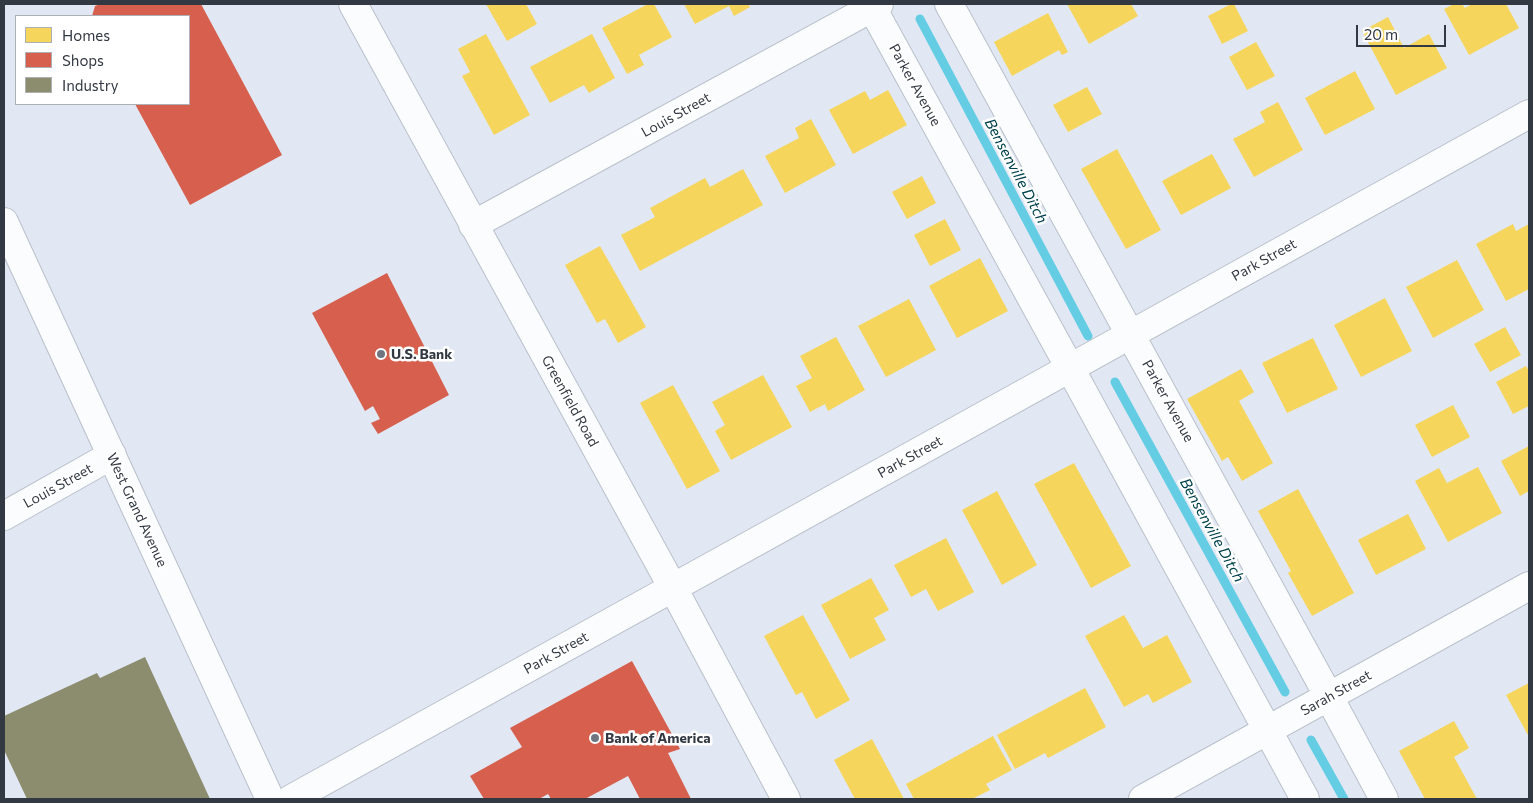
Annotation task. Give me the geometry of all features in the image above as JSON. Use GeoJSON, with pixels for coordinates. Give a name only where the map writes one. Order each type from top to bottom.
{"type":"FeatureCollection","features":[{"type":"Feature","properties":{"kind":"street","name":"Greenfield Road"},"geometry":{"type":"LineString","coordinates":[[353,4],[673,588],[786,799]]}},
{"type":"Feature","properties":{"kind":"street","name":"Parker Avenue"},"geometry":{"type":"LineString","coordinates":[[949,4],[1384,799]]}},
{"type":"Feature","properties":{"kind":"street","name":"Louis Street"},"geometry":{"type":"LineString","coordinates":[[474,225],[874,5]]}},
{"type":"Feature","properties":{"kind":"street","name":"Parker Avenue"},"geometry":{"type":"LineString","coordinates":[[874,5],[1304,799]]}},
{"type":"Feature","properties":{"kind":"street","name":"Park Street"},"geometry":{"type":"LineString","coordinates":[[291,799],[1529,114]]}},
{"type":"Feature","properties":{"kind":"street","name":"West Grand Avenue"},"geometry":{"type":"LineString","coordinates":[[4,222],[270,799]]}},
{"type":"Feature","properties":{"kind":"street","name":"Louis Street"},"geometry":{"type":"LineString","coordinates":[[4,516],[112,455]]}},
{"type":"Feature","properties":{"kind":"street","name":"Sarah Street"},"geometry":{"type":"LineString","coordinates":[[1143,799],[1529,586]]}},
{"type":"Feature","properties":{"kind":"building: Homes"},"geometry":{"type":"Polygon","coordinates":[[[486,4],[526,4],[537,24],[507,41],[486,4]]]}},
{"type":"Feature","properties":{"kind":"building: Homes"},"geometry":{"type":"Polygon","coordinates":[[[648,4],[654,4],[672,37],[639,55],[644,65],[627,74],[602,28],[648,4]]]}},
{"type":"Feature","properties":{"kind":"building: Homes"},"geometry":{"type":"Polygon","coordinates":[[[684,4],[748,4],[750,7],[734,16],[729,6],[695,24],[684,4]]]}},
{"type":"Feature","properties":{"kind":"building: Homes"},"geometry":{"type":"Polygon","coordinates":[[[1067,4],[1131,4],[1138,16],[1089,44],[1067,4]]]}},
{"type":"Feature","properties":{"kind":"building: Homes"},"geometry":{"type":"Polygon","coordinates":[[[1234,4],[1248,31],[1222,44],[1208,16],[1234,4]]]}},
{"type":"Feature","properties":{"kind":"building: Homes"},"geometry":{"type":"Polygon","coordinates":[[[1454,4],[1462,4],[1465,8],[1472,4],[1506,4],[1519,28],[1469,55],[1444,9],[1454,4]]]}},
{"type":"Feature","properties":{"kind":"building: Homes"},"geometry":{"type":"Polygon","coordinates":[[[1048,13],[1068,52],[1062,55],[1059,50],[1012,76],[994,42],[1048,13]]]}},
{"type":"Feature","properties":{"kind":"building: Homes"},"geometry":{"type":"Polygon","coordinates":[[[1388,17],[1404,48],[1429,34],[1447,68],[1396,95],[1362,31],[1388,17]]]}},
{"type":"Feature","properties":{"kind":"building: Homes"},"geometry":{"type":"Polygon","coordinates":[[[486,34],[530,115],[494,135],[462,76],[470,72],[458,49],[486,34]]]}},
{"type":"Feature","properties":{"kind":"building: Homes"},"geometry":{"type":"Polygon","coordinates":[[[592,34],[615,78],[589,93],[584,85],[550,103],[530,67],[592,34]]]}},
{"type":"Feature","properties":{"kind":"building: Homes"},"geometry":{"type":"Polygon","coordinates":[[[1256,42],[1275,76],[1247,90],[1229,57],[1256,42]]]}},
{"type":"Feature","properties":{"kind":"building: Homes"},"geometry":{"type":"Polygon","coordinates":[[[1355,71],[1375,109],[1325,135],[1305,98],[1355,71]]]}},
{"type":"Feature","properties":{"kind":"building: Homes"},"geometry":{"type":"Polygon","coordinates":[[[1087,87],[1102,114],[1068,132],[1053,105],[1087,87]]]}},
{"type":"Feature","properties":{"kind":"building: Homes"},"geometry":{"type":"Polygon","coordinates":[[[888,90],[907,125],[853,154],[829,110],[865,91],[870,100],[888,90]]]}},
{"type":"Feature","properties":{"kind":"building: Homes"},"geometry":{"type":"Polygon","coordinates":[[[1278,102],[1303,150],[1254,177],[1233,139],[1265,122],[1260,112],[1278,102]]]}},
{"type":"Feature","properties":{"kind":"building: Homes"},"geometry":{"type":"Polygon","coordinates":[[[811,119],[836,165],[785,193],[765,156],[799,138],[795,128],[811,119]]]}},
{"type":"Feature","properties":{"kind":"building: Homes"},"geometry":{"type":"Polygon","coordinates":[[[1117,149],[1161,230],[1126,249],[1081,169],[1117,149]]]}},
{"type":"Feature","properties":{"kind":"building: Homes"},"geometry":{"type":"Polygon","coordinates":[[[1212,154],[1231,188],[1181,215],[1162,181],[1212,154]]]}},
{"type":"Feature","properties":{"kind":"building: Homes"},"geometry":{"type":"Polygon","coordinates":[[[743,169],[763,205],[640,271],[621,235],[655,217],[650,208],[705,178],[710,187],[743,169]]]}},
{"type":"Feature","properties":{"kind":"building: Homes"},"geometry":{"type":"Polygon","coordinates":[[[922,176],[936,203],[907,219],[892,192],[922,176]]]}},
{"type":"Feature","properties":{"kind":"building: Homes"},"geometry":{"type":"Polygon","coordinates":[[[945,219],[961,250],[930,266],[914,235],[945,219]]]}},
{"type":"Feature","properties":{"kind":"building: Homes"},"geometry":{"type":"Polygon","coordinates":[[[1513,224],[1516,231],[1529,224],[1529,289],[1506,301],[1476,244],[1513,224]]]}},
{"type":"Feature","properties":{"kind":"building: Homes"},"geometry":{"type":"Polygon","coordinates":[[[600,246],[646,327],[618,343],[605,319],[597,323],[565,265],[600,246]]]}},
{"type":"Feature","properties":{"kind":"building: Homes"},"geometry":{"type":"Polygon","coordinates":[[[980,258],[1008,311],[957,338],[929,286],[980,258]]]}},
{"type":"Feature","properties":{"kind":"building: Homes"},"geometry":{"type":"Polygon","coordinates":[[[1457,260],[1484,310],[1433,338],[1406,287],[1457,260]]]}},
{"type":"Feature","properties":{"kind":"building: Homes"},"geometry":{"type":"Polygon","coordinates":[[[1385,298],[1412,351],[1361,377],[1334,325],[1385,298]]]}},
{"type":"Feature","properties":{"kind":"building: Homes"},"geometry":{"type":"Polygon","coordinates":[[[909,299],[936,350],[886,377],[858,326],[909,299]]]}},
{"type":"Feature","properties":{"kind":"building: Homes"},"geometry":{"type":"Polygon","coordinates":[[[1505,327],[1521,355],[1490,372],[1474,344],[1505,327]]]}},
{"type":"Feature","properties":{"kind":"building: Homes"},"geometry":{"type":"Polygon","coordinates":[[[836,337],[865,390],[828,411],[825,404],[810,412],[796,386],[812,378],[800,356],[836,337]]]}},
{"type":"Feature","properties":{"kind":"building: Homes"},"geometry":{"type":"Polygon","coordinates":[[[1313,338],[1338,389],[1287,413],[1262,363],[1313,338]]]}},
{"type":"Feature","properties":{"kind":"building: Homes"},"geometry":{"type":"Polygon","coordinates":[[[1526,366],[1529,371],[1529,406],[1513,414],[1496,382],[1526,366]]]}},
{"type":"Feature","properties":{"kind":"building: Homes"},"geometry":{"type":"Polygon","coordinates":[[[1241,369],[1254,392],[1239,401],[1273,463],[1242,481],[1228,457],[1222,461],[1187,399],[1241,369]]]}},
{"type":"Feature","properties":{"kind":"building: Homes"},"geometry":{"type":"Polygon","coordinates":[[[763,375],[792,427],[731,460],[715,431],[725,425],[712,402],[763,375]]]}},
{"type":"Feature","properties":{"kind":"building: Homes"},"geometry":{"type":"Polygon","coordinates":[[[673,385],[720,471],[687,489],[640,403],[673,385]]]}},
{"type":"Feature","properties":{"kind":"building: Homes"},"geometry":{"type":"Polygon","coordinates":[[[1453,405],[1470,437],[1432,457],[1415,425],[1453,405]]]}},
{"type":"Feature","properties":{"kind":"building: Homes"},"geometry":{"type":"Polygon","coordinates":[[[1529,446],[1529,491],[1520,496],[1501,461],[1529,446]]]}},
{"type":"Feature","properties":{"kind":"building: Homes"},"geometry":{"type":"Polygon","coordinates":[[[1074,463],[1131,566],[1091,588],[1034,484],[1074,463]]]}},
{"type":"Feature","properties":{"kind":"building: Homes"},"geometry":{"type":"Polygon","coordinates":[[[1478,467],[1502,513],[1448,542],[1415,481],[1439,468],[1447,483],[1478,467]]]}},
{"type":"Feature","properties":{"kind":"building: Homes"},"geometry":{"type":"Polygon","coordinates":[[[1298,489],[1354,593],[1312,616],[1288,573],[1291,571],[1258,511],[1298,489]]]}},
{"type":"Feature","properties":{"kind":"building: Homes"},"geometry":{"type":"Polygon","coordinates":[[[997,491],[1037,565],[1002,585],[962,510],[997,491]]]}},
{"type":"Feature","properties":{"kind":"building: Homes"},"geometry":{"type":"Polygon","coordinates":[[[1408,514],[1426,549],[1376,575],[1358,540],[1408,514]]]}},
{"type":"Feature","properties":{"kind":"building: Homes"},"geometry":{"type":"Polygon","coordinates":[[[946,538],[974,592],[938,611],[926,589],[911,597],[894,565],[946,538]]]}},
{"type":"Feature","properties":{"kind":"building: Homes"},"geometry":{"type":"Polygon","coordinates":[[[871,578],[889,610],[874,618],[886,640],[850,659],[821,605],[871,578]]]}},
{"type":"Feature","properties":{"kind":"building: Homes"},"geometry":{"type":"Polygon","coordinates":[[[803,615],[850,700],[816,719],[802,692],[796,695],[764,636],[803,615]]]}},
{"type":"Feature","properties":{"kind":"building: Homes"},"geometry":{"type":"Polygon","coordinates":[[[1124,615],[1143,648],[1167,635],[1192,682],[1153,703],[1148,694],[1124,707],[1085,636],[1124,615]]]}},
{"type":"Feature","properties":{"kind":"building: Homes"},"geometry":{"type":"Polygon","coordinates":[[[1529,683],[1529,737],[1506,695],[1529,683]]]}},
{"type":"Feature","properties":{"kind":"building: Homes"},"geometry":{"type":"Polygon","coordinates":[[[1085,688],[1106,727],[1048,758],[1045,753],[1015,769],[997,735],[1085,688]]]}},
{"type":"Feature","properties":{"kind":"building: Homes"},"geometry":{"type":"Polygon","coordinates":[[[1454,721],[1469,748],[1454,757],[1477,799],[1425,799],[1399,751],[1454,721]]]}},
{"type":"Feature","properties":{"kind":"building: Homes"},"geometry":{"type":"Polygon","coordinates":[[[993,736],[1012,770],[986,784],[990,790],[972,799],[914,799],[906,784],[993,736]]]}},
{"type":"Feature","properties":{"kind":"building: Homes"},"geometry":{"type":"Polygon","coordinates":[[[872,739],[904,799],[855,799],[834,760],[872,739]]]}},
{"type":"Feature","properties":{"kind":"building: Shops"},"geometry":{"type":"Polygon","coordinates":[[[100,4],[201,4],[282,155],[190,205],[136,105],[190,105],[190,15],[92,15],[95,6],[100,4]]]}},
{"type":"Feature","properties":{"kind":"building: Shops","name":"U.S. Bank"},"geometry":{"type":"Polygon","coordinates":[[[387,273],[449,395],[378,434],[371,423],[380,419],[373,406],[365,411],[312,313],[387,273]]]}},
{"type":"Feature","properties":{"kind":"building: Shops","name":"Bank of America"},"geometry":{"type":"Polygon","coordinates":[[[632,661],[680,749],[668,753],[691,799],[640,799],[628,776],[585,799],[551,799],[548,794],[539,799],[484,799],[470,776],[522,747],[510,728],[632,661]]]}},
{"type":"Feature","properties":{"kind":"building: Industry"},"geometry":{"type":"Polygon","coordinates":[[[145,657],[210,799],[27,799],[4,750],[4,716],[97,673],[100,678],[145,657]]]}},
{"type":"Feature","properties":{"kind":"waterway","name":"Bensenville Ditch"},"geometry":{"type":"LineString","coordinates":[[920,19],[1088,336]]}},
{"type":"Feature","properties":{"kind":"waterway","name":"Bensenville Ditch"},"geometry":{"type":"LineString","coordinates":[[1115,382],[1285,692]]}},
{"type":"Feature","properties":{"kind":"waterway","name":"Bensenville Ditch"},"geometry":{"type":"LineString","coordinates":[[1311,740],[1344,799]]}},
{"type":"Feature","properties":{"kind":"place","name":"U.S. Bank"},"geometry":{"type":"Point","coordinates":[381,354]}},
{"type":"Feature","properties":{"kind":"place","name":"Bank of America"},"geometry":{"type":"Point","coordinates":[595,738]}}]}
